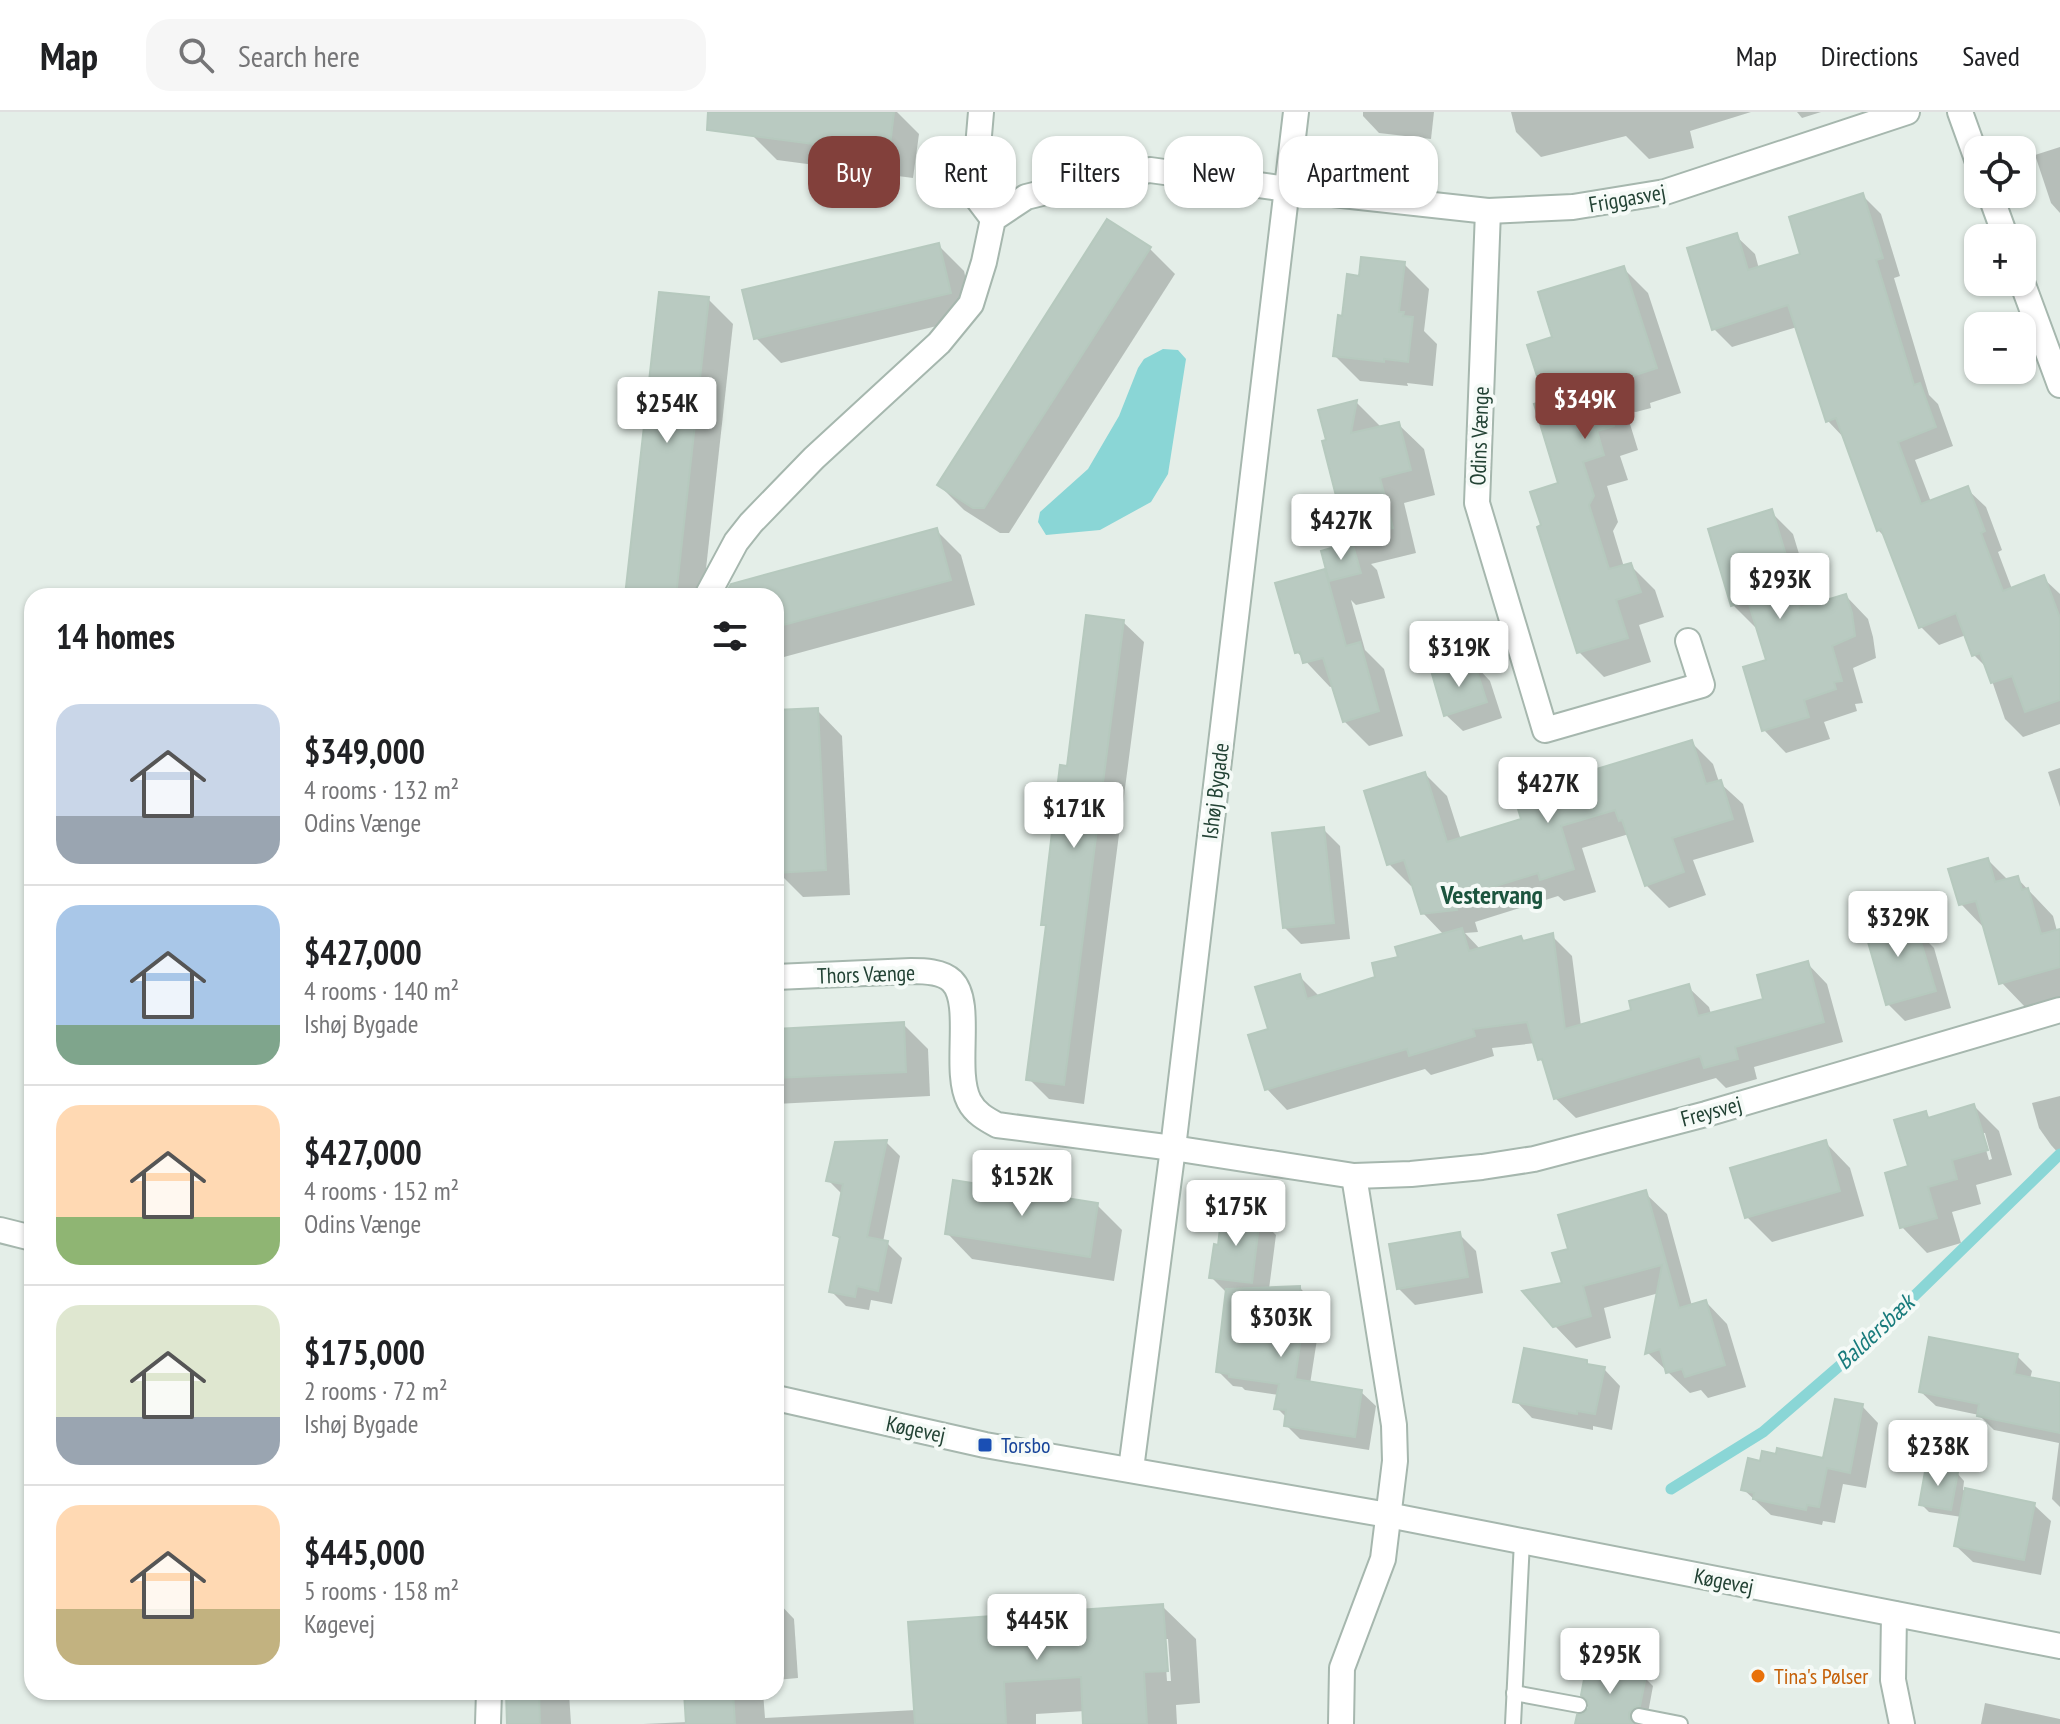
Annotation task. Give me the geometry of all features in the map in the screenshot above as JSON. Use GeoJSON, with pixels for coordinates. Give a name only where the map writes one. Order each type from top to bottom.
{"type":"FeatureCollection","features":[{"type":"Feature","properties":{"kind":"street"},"geometry":{"type":"LineString","coordinates":[[981,112],[974,194],[993,219]]}},
{"type":"Feature","properties":{"kind":"street","name":"Ishøj Bygade"},"geometry":{"type":"LineString","coordinates":[[1293,136],[1296,112]]}},
{"type":"Feature","properties":{"kind":"street","name":"Friggasvej"},"geometry":{"type":"LineString","coordinates":[[1438,206],[1488,211],[1573,207],[1665,192],[1907,112]]}},
{"type":"Feature","properties":{"kind":"street"},"geometry":{"type":"LineString","coordinates":[[1960,112],[1969,136]]}},
{"type":"Feature","properties":{"kind":"street"},"geometry":{"type":"LineString","coordinates":[[711,588],[736,542],[751,523],[814,458],[939,343],[971,304],[993,219],[1026,197],[1150,170],[1279,188]]}},
{"type":"Feature","properties":{"kind":"street","name":"Ishøj Bygade"},"geometry":{"type":"LineString","coordinates":[[1131,1469],[1173,1148],[1285,208]]}},
{"type":"Feature","properties":{"kind":"street","name":"Odins Vænge"},"geometry":{"type":"LineString","coordinates":[[1488,211],[1477,503],[1545,730],[1702,685],[1688,641]]}},
{"type":"Feature","properties":{"kind":"street"},"geometry":{"type":"LineString","coordinates":[[2027,296],[2060,385]]}},
{"type":"Feature","properties":{"kind":"street","name":"Thors Vænge"},"geometry":{"type":"LineString","coordinates":[[784,977],[911,971],[931,972],[951,979],[960,994],[962,1072],[969,1101],[981,1116],[997,1125],[1173,1148]]}},
{"type":"Feature","properties":{"kind":"street","name":"Freysvej"},"geometry":{"type":"LineString","coordinates":[[1173,1148],[1354,1176],[1411,1174],[1534,1159],[1706,1114],[2060,1010]]}},
{"type":"Feature","properties":{"kind":"street"},"geometry":{"type":"LineString","coordinates":[[1341,1724],[1342,1668],[1383,1559],[1395,1461],[1394,1425],[1354,1176]]}},
{"type":"Feature","properties":{"kind":"street","name":"Køgevej"},"geometry":{"type":"LineString","coordinates":[[784,1400],[985,1445],[1388,1515],[2060,1646]]}},
{"type":"Feature","properties":{"kind":"street"},"geometry":{"type":"LineString","coordinates":[[1894,1614],[1893,1680],[1902,1724]]}},
{"type":"Feature","properties":{"kind":"street"},"geometry":{"type":"LineString","coordinates":[[488,1724],[489,1700]]}},
{"type":"Feature","properties":{"kind":"lane"},"geometry":{"type":"LineString","coordinates":[[1513,1724],[1522,1541]]}},
{"type":"Feature","properties":{"kind":"lane"},"geometry":{"type":"LineString","coordinates":[[1514,1693],[1579,1705]]}},
{"type":"Feature","properties":{"kind":"lane"},"geometry":{"type":"LineString","coordinates":[[1639,1716],[1680,1724]]}},
{"type":"Feature","properties":{"kind":"water"},"geometry":{"type":"Polygon","coordinates":[[[1163,349],[1178,350],[1186,359],[1168,474],[1151,502],[1100,530],[1046,535],[1038,522],[1040,512],[1088,469],[1119,416],[1138,368],[1144,359],[1163,349]]]}},
{"type":"Feature","properties":{"kind":"building"},"geometry":{"type":"Polygon","coordinates":[[[708,112],[894,112],[891,136],[808,136],[808,143],[707,130],[708,112]]]}},
{"type":"Feature","properties":{"kind":"building"},"geometry":{"type":"Polygon","coordinates":[[[1863,193],[1883,258],[1876,260],[1914,385],[1920,383],[1936,427],[1898,442],[1921,504],[1968,486],[1985,531],[1981,533],[2003,591],[2044,575],[2060,618],[2060,700],[2025,712],[2012,676],[1991,683],[1980,653],[1972,656],[1956,613],[1919,628],[1881,529],[1877,531],[1836,418],[1826,422],[1788,305],[1712,330],[1687,248],[1737,233],[1748,270],[1800,254],[1789,217],[1863,193]]]}},
{"type":"Feature","properties":{"kind":"building"},"geometry":{"type":"Polygon","coordinates":[[[1107,219],[1151,247],[984,508],[973,508],[937,485],[1107,219]]]}},
{"type":"Feature","properties":{"kind":"building"},"geometry":{"type":"Polygon","coordinates":[[[939,243],[951,293],[754,339],[742,290],[939,243]]]}},
{"type":"Feature","properties":{"kind":"building"},"geometry":{"type":"Polygon","coordinates":[[[1361,257],[1405,262],[1399,312],[1404,312],[1403,316],[1413,317],[1408,362],[1333,356],[1347,274],[1359,276],[1361,257]]]}},
{"type":"Feature","properties":{"kind":"building"},"geometry":{"type":"Polygon","coordinates":[[[1624,266],[1657,368],[1626,378],[1628,383],[1602,387],[1614,426],[1597,431],[1604,455],[1583,462],[1594,496],[1589,505],[1609,569],[1631,563],[1641,592],[1616,600],[1628,638],[1577,653],[1537,527],[1541,525],[1530,492],[1558,483],[1534,404],[1544,401],[1540,387],[1560,382],[1538,379],[1527,345],[1552,337],[1538,292],[1624,266]]]}},
{"type":"Feature","properties":{"kind":"building"},"geometry":{"type":"Polygon","coordinates":[[[659,292],[709,297],[677,588],[626,588],[659,292]]]}},
{"type":"Feature","properties":{"kind":"building"},"geometry":{"type":"Polygon","coordinates":[[[1357,400],[1351,433],[1399,422],[1411,470],[1380,478],[1393,528],[1347,539],[1322,441],[1326,440],[1318,410],[1357,400]]]}},
{"type":"Feature","properties":{"kind":"building"},"geometry":{"type":"Polygon","coordinates":[[[1772,509],[1800,608],[1846,594],[1855,636],[1832,646],[1842,681],[1834,682],[1836,689],[1804,700],[1809,717],[1762,731],[1743,667],[1766,660],[1748,601],[1731,606],[1708,529],[1772,509]]]}},
{"type":"Feature","properties":{"kind":"building"},"geometry":{"type":"Polygon","coordinates":[[[937,528],[951,580],[784,625],[784,588],[729,588],[731,584],[937,528]]]}},
{"type":"Feature","properties":{"kind":"building"},"geometry":{"type":"Polygon","coordinates":[[[1352,542],[1361,573],[1329,581],[1321,551],[1352,542]]]}},
{"type":"Feature","properties":{"kind":"building"},"geometry":{"type":"Polygon","coordinates":[[[1325,569],[1346,646],[1360,642],[1379,711],[1343,722],[1323,658],[1303,663],[1300,652],[1295,653],[1275,583],[1325,569]]]}},
{"type":"Feature","properties":{"kind":"building"},"geometry":{"type":"Polygon","coordinates":[[[1086,615],[1124,620],[1064,1085],[1026,1080],[1046,925],[1041,925],[1060,765],[1067,766],[1086,615]]]}},
{"type":"Feature","properties":{"kind":"building"},"geometry":{"type":"Polygon","coordinates":[[[1474,662],[1487,702],[1444,716],[1432,674],[1474,662]]]}},
{"type":"Feature","properties":{"kind":"building"},"geometry":{"type":"Polygon","coordinates":[[[818,708],[826,870],[784,873],[784,710],[818,708]]]}},
{"type":"Feature","properties":{"kind":"building"},"geometry":{"type":"Polygon","coordinates":[[[1692,740],[1706,784],[1721,780],[1733,819],[1672,838],[1684,872],[1645,886],[1622,820],[1619,821],[1615,810],[1561,826],[1574,869],[1540,880],[1538,873],[1454,899],[1457,910],[1421,914],[1404,860],[1387,865],[1364,791],[1425,772],[1447,842],[1521,819],[1512,789],[1588,766],[1590,771],[1692,740]]]}},
{"type":"Feature","properties":{"kind":"building"},"geometry":{"type":"Polygon","coordinates":[[[1324,827],[1334,923],[1283,928],[1272,833],[1324,827]]]}},
{"type":"Feature","properties":{"kind":"building"},"geometry":{"type":"Polygon","coordinates":[[[1988,858],[1995,882],[2018,876],[2022,890],[2028,888],[2041,934],[2060,929],[2060,967],[1999,984],[1976,901],[1959,905],[1948,869],[1988,858]]]}},
{"type":"Feature","properties":{"kind":"building"},"geometry":{"type":"Polygon","coordinates":[[[1898,911],[1904,933],[1917,929],[1936,991],[1886,1005],[1862,921],[1898,911]]]}},
{"type":"Feature","properties":{"kind":"building"},"geometry":{"type":"Polygon","coordinates":[[[1462,928],[1469,951],[1521,936],[1523,941],[1553,933],[1565,1029],[1631,1010],[1629,1001],[1689,984],[1698,1016],[1763,999],[1757,975],[1808,961],[1824,1022],[1735,1047],[1738,1059],[1704,1068],[1700,1056],[1554,1099],[1527,1022],[1473,1029],[1475,1036],[1409,1056],[1407,1049],[1265,1090],[1248,1035],[1268,1029],[1255,987],[1300,974],[1307,999],[1375,977],[1372,963],[1398,957],[1395,947],[1462,928]]]}},
{"type":"Feature","properties":{"kind":"building"},"geometry":{"type":"Polygon","coordinates":[[[904,1022],[906,1072],[784,1078],[784,1029],[904,1022]]]}},
{"type":"Feature","properties":{"kind":"building"},"geometry":{"type":"Polygon","coordinates":[[[1974,1104],[1988,1150],[1952,1160],[1957,1179],[1928,1187],[1937,1218],[1900,1228],[1885,1173],[1908,1166],[1894,1120],[1926,1111],[1928,1118],[1974,1104]]]}},
{"type":"Feature","properties":{"kind":"building"},"geometry":{"type":"Polygon","coordinates":[[[887,1140],[867,1237],[888,1241],[878,1291],[857,1286],[855,1297],[829,1292],[840,1237],[833,1235],[843,1184],[826,1181],[835,1142],[887,1140]]]}},
{"type":"Feature","properties":{"kind":"building"},"geometry":{"type":"Polygon","coordinates":[[[1826,1140],[1840,1191],[1745,1218],[1730,1168],[1826,1140]]]}},
{"type":"Feature","properties":{"kind":"building"},"geometry":{"type":"Polygon","coordinates":[[[953,1180],[1098,1203],[1090,1257],[945,1234],[953,1180]]]}},
{"type":"Feature","properties":{"kind":"building"},"geometry":{"type":"Polygon","coordinates":[[[1646,1190],[1679,1308],[1706,1300],[1725,1365],[1685,1377],[1682,1369],[1666,1373],[1660,1349],[1645,1354],[1662,1265],[1583,1286],[1591,1316],[1553,1327],[1522,1291],[1562,1283],[1552,1253],[1568,1249],[1558,1215],[1646,1190]]]}},
{"type":"Feature","properties":{"kind":"building"},"geometry":{"type":"Polygon","coordinates":[[[1222,1211],[1260,1216],[1252,1283],[1209,1278],[1214,1244],[1218,1245],[1222,1211]]]}},
{"type":"Feature","properties":{"kind":"building"},"geometry":{"type":"Polygon","coordinates":[[[1460,1232],[1468,1277],[1397,1289],[1389,1244],[1460,1232]]]}},
{"type":"Feature","properties":{"kind":"building"},"geometry":{"type":"Polygon","coordinates":[[[1300,1286],[1301,1317],[1304,1317],[1295,1379],[1362,1390],[1355,1437],[1284,1426],[1286,1410],[1274,1409],[1279,1384],[1229,1377],[1229,1374],[1216,1372],[1226,1289],[1300,1286]]]}},
{"type":"Feature","properties":{"kind":"building"},"geometry":{"type":"Polygon","coordinates":[[[1929,1337],[2018,1354],[2014,1374],[2060,1383],[2060,1433],[1977,1416],[1979,1404],[1919,1392],[1929,1337]]]}},
{"type":"Feature","properties":{"kind":"building"},"geometry":{"type":"Polygon","coordinates":[[[1524,1348],[1587,1360],[1587,1364],[1605,1367],[1595,1414],[1577,1411],[1577,1414],[1513,1402],[1524,1348]]]}},
{"type":"Feature","properties":{"kind":"building"},"geometry":{"type":"Polygon","coordinates":[[[1835,1399],[1863,1404],[1850,1473],[1827,1468],[1819,1507],[1807,1505],[1806,1510],[1753,1499],[1754,1493],[1741,1490],[1748,1458],[1760,1461],[1762,1451],[1776,1454],[1777,1448],[1823,1458],[1835,1399]]]}},
{"type":"Feature","properties":{"kind":"building"},"geometry":{"type":"Polygon","coordinates":[[[1926,1466],[1958,1472],[1951,1510],[1919,1505],[1926,1466]]]}},
{"type":"Feature","properties":{"kind":"building"},"geometry":{"type":"Polygon","coordinates":[[[1965,1488],[2035,1503],[2024,1560],[1954,1546],[1965,1488]]]}},
{"type":"Feature","properties":{"kind":"building"},"geometry":{"type":"Polygon","coordinates":[[[1163,1604],[1168,1671],[1144,1672],[1147,1724],[1083,1724],[1081,1677],[1004,1682],[1006,1724],[915,1724],[908,1622],[1163,1604]]]}},
{"type":"Feature","properties":{"kind":"building"},"geometry":{"type":"Polygon","coordinates":[[[1587,1664],[1646,1676],[1640,1706],[1629,1713],[1633,1724],[1575,1724],[1577,1715],[1589,1708],[1588,1701],[1581,1695],[1587,1664]]]}},
{"type":"Feature","properties":{"kind":"building"},"geometry":{"type":"Polygon","coordinates":[[[506,1700],[539,1700],[540,1724],[507,1724],[506,1700]]]}},
{"type":"Feature","properties":{"kind":"building"},"geometry":{"type":"Polygon","coordinates":[[[684,1700],[734,1700],[735,1724],[686,1724],[684,1700]]]}},
{"type":"Feature","properties":{"kind":"waterway","name":"Baldersbæk"},"geometry":{"type":"LineString","coordinates":[[1671,1489],[1763,1432],[1866,1343],[2060,1154]]}},
{"type":"Feature","properties":{"kind":"place","name":"Torsbo"},"geometry":{"type":"Point","coordinates":[985,1445]}},
{"type":"Feature","properties":{"kind":"place","name":"Tina's Pølser"},"geometry":{"type":"Point","coordinates":[1758,1676]}},
{"type":"Feature","properties":{"kind":"district","name":"Vestervang"},"geometry":{"type":"Point","coordinates":[1492,895]}}]}
